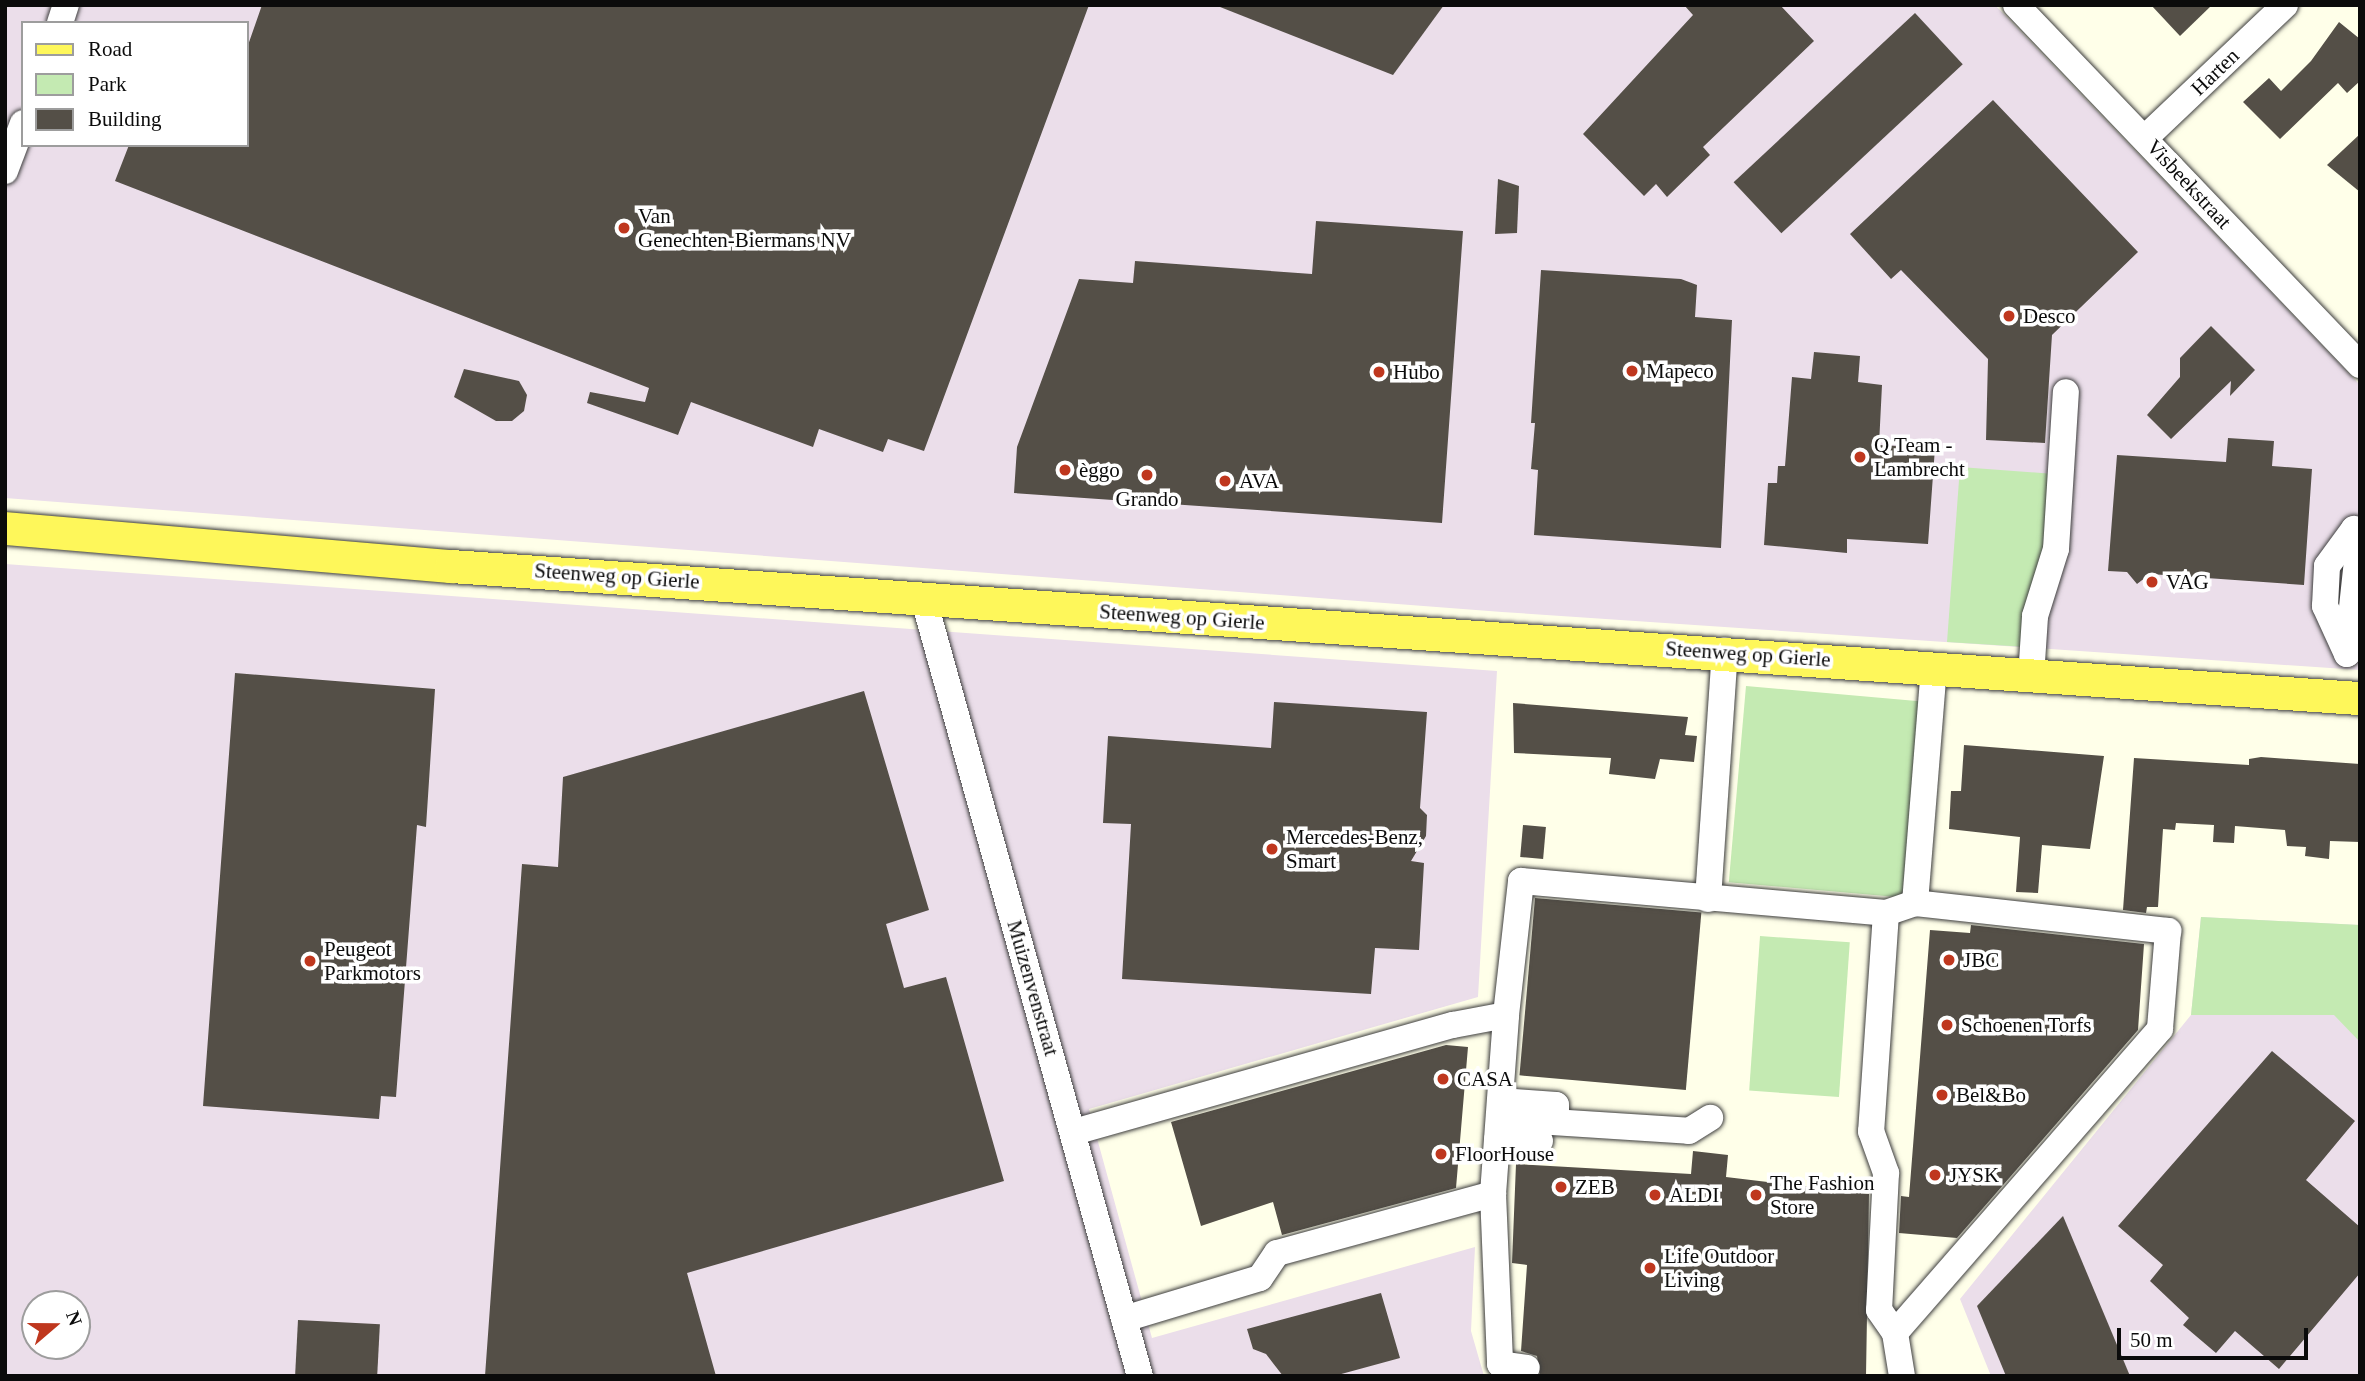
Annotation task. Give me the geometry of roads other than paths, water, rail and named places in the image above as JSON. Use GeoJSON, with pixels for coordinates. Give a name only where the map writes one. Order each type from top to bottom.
{"type":"FeatureCollection","features":[{"type":"Feature","properties":{"kind":"main road","name":"Steenweg op Gierle"},"geometry":{"type":"LineString","coordinates":[[5,528],[923,600],[1725,651],[2031,677],[2354,697]]}},
{"type":"Feature","properties":{"kind":"street","name":"Visbeekstraat"},"geometry":{"type":"LineString","coordinates":[[2016,5],[2360,365]]}},
{"type":"Feature","properties":{"kind":"street","name":"Harten"},"geometry":{"type":"LineString","coordinates":[[2145,138],[2285,5]]}},
{"type":"Feature","properties":{"kind":"street"},"geometry":{"type":"LineString","coordinates":[[5,171],[21,128]]}},
{"type":"Feature","properties":{"kind":"street"},"geometry":{"type":"LineString","coordinates":[[2031,677],[2035,616],[2056,549],[2066,392]]}},
{"type":"Feature","properties":{"kind":"street"},"geometry":{"type":"LineString","coordinates":[[2354,697],[2347,654],[2325,607],[2327,566],[2358,533]]}},
{"type":"Feature","properties":{"kind":"street","name":"Muizenvenstraat"},"geometry":{"type":"LineString","coordinates":[[923,600],[1074,1132],[1140,1376]]}},
{"type":"Feature","properties":{"kind":"street"},"geometry":{"type":"LineString","coordinates":[[2347,654],[2360,623]]}},
{"type":"Feature","properties":{"kind":"street"},"geometry":{"type":"LineString","coordinates":[[1708,899],[1725,651]]}},
{"type":"Feature","properties":{"kind":"street"},"geometry":{"type":"LineString","coordinates":[[1916,903],[1934,669]]}},
{"type":"Feature","properties":{"kind":"street"},"geometry":{"type":"LineString","coordinates":[[1527,1368],[1500,1364],[1493,1194],[1506,1015],[1521,881],[1886,913],[1916,903],[2168,931],[2160,1029],[1895,1333]]}},
{"type":"Feature","properties":{"kind":"street"},"geometry":{"type":"LineString","coordinates":[[1886,913],[1871,1131],[1886,1173],[1879,1310],[1895,1333],[1902,1376]]}},
{"type":"Feature","properties":{"kind":"street"},"geometry":{"type":"LineString","coordinates":[[1074,1132],[1453,1025],[1506,1015]]}},
{"type":"Feature","properties":{"kind":"street"},"geometry":{"type":"LineString","coordinates":[[1500,1094],[1550,1090],[1575,1123]]}},
{"type":"Feature","properties":{"kind":"street"},"geometry":{"type":"LineString","coordinates":[[1500,1094],[1556,1105],[1556,1112],[1521,1111],[1521,1119],[1689,1131],[1710,1118]]}},
{"type":"Feature","properties":{"kind":"street"},"geometry":{"type":"LineString","coordinates":[[1497,1140],[1548,1141],[1575,1123]]}},
{"type":"Feature","properties":{"kind":"street"},"geometry":{"type":"LineString","coordinates":[[1124,1319],[1259,1278],[1277,1253],[1493,1194]]}},
{"type":"Feature","properties":{"kind":"place","name":"Van Genechten-Biermans NV"},"geometry":{"type":"Point","coordinates":[624,228]}},
{"type":"Feature","properties":{"kind":"place","name":"Desco"},"geometry":{"type":"Point","coordinates":[2009,316]}},
{"type":"Feature","properties":{"kind":"place","name":"Mapeco"},"geometry":{"type":"Point","coordinates":[1632,371]}},
{"type":"Feature","properties":{"kind":"place","name":"Hubo"},"geometry":{"type":"Point","coordinates":[1379,372]}},
{"type":"Feature","properties":{"kind":"place","name":"Q Team - Lambrecht"},"geometry":{"type":"Point","coordinates":[1860,457]}},
{"type":"Feature","properties":{"kind":"place","name":"èggo"},"geometry":{"type":"Point","coordinates":[1065,470]}},
{"type":"Feature","properties":{"kind":"place","name":"Grando"},"geometry":{"type":"Point","coordinates":[1147,475]}},
{"type":"Feature","properties":{"kind":"place","name":"AVA"},"geometry":{"type":"Point","coordinates":[1225,481]}},
{"type":"Feature","properties":{"kind":"place","name":"VAG"},"geometry":{"type":"Point","coordinates":[2152,582]}},
{"type":"Feature","properties":{"kind":"place","name":"Mercedes-Benz, Smart"},"geometry":{"type":"Point","coordinates":[1272,849]}},
{"type":"Feature","properties":{"kind":"place","name":"JBC"},"geometry":{"type":"Point","coordinates":[1949,960]}},
{"type":"Feature","properties":{"kind":"place","name":"Peugeot Parkmotors"},"geometry":{"type":"Point","coordinates":[310,961]}},
{"type":"Feature","properties":{"kind":"place","name":"Schoenen Torfs"},"geometry":{"type":"Point","coordinates":[1947,1025]}},
{"type":"Feature","properties":{"kind":"place","name":"CASA"},"geometry":{"type":"Point","coordinates":[1443,1079]}},
{"type":"Feature","properties":{"kind":"place","name":"Bel&Bo"},"geometry":{"type":"Point","coordinates":[1942,1095]}},
{"type":"Feature","properties":{"kind":"place","name":"FloorHouse"},"geometry":{"type":"Point","coordinates":[1441,1154]}},
{"type":"Feature","properties":{"kind":"place","name":"JYSK"},"geometry":{"type":"Point","coordinates":[1935,1175]}},
{"type":"Feature","properties":{"kind":"place","name":"ZEB"},"geometry":{"type":"Point","coordinates":[1561,1187]}},
{"type":"Feature","properties":{"kind":"place","name":"ALDI"},"geometry":{"type":"Point","coordinates":[1655,1195]}},
{"type":"Feature","properties":{"kind":"place","name":"The Fashion Store"},"geometry":{"type":"Point","coordinates":[1756,1195]}},
{"type":"Feature","properties":{"kind":"place","name":"Life Outdoor Living"},"geometry":{"type":"Point","coordinates":[1650,1268]}}]}
